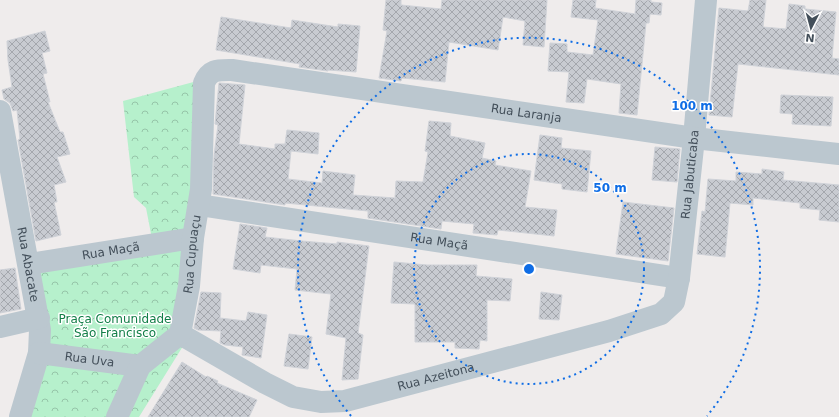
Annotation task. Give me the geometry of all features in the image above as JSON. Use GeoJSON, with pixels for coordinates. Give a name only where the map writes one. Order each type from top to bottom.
{"type":"FeatureCollection","features":[{"type":"Feature","properties":{"kind":"street","name":"Rua Jabuticaba"},"geometry":{"type":"LineString","coordinates":[[679,278],[694,138],[706,0]]}},
{"type":"Feature","properties":{"kind":"street","name":"Rua Laranja"},"geometry":{"type":"LineString","coordinates":[[214,70],[232,70],[694,138],[839,154]]}},
{"type":"Feature","properties":{"kind":"street","name":"Rua Cupuaçu"},"geometry":{"type":"LineString","coordinates":[[180,334],[201,189],[204,83],[208,75],[214,70]]}},
{"type":"Feature","properties":{"kind":"street","name":"Rua Abacate"},"geometry":{"type":"LineString","coordinates":[[0,111],[39,318],[39,353],[20,417]]}},
{"type":"Feature","properties":{"kind":"street","name":"Rua Maçã"},"geometry":{"type":"LineString","coordinates":[[199,205],[679,278]]}},
{"type":"Feature","properties":{"kind":"street","name":"Rua Maçã"},"geometry":{"type":"LineString","coordinates":[[29,264],[193,238]]}},
{"type":"Feature","properties":{"kind":"street","name":"Rua Azeitona"},"geometry":{"type":"LineString","coordinates":[[180,334],[265,383],[293,397],[321,402],[345,400],[647,320],[661,314],[674,302],[679,278]]}},
{"type":"Feature","properties":{"kind":"street"},"geometry":{"type":"LineString","coordinates":[[0,327],[39,318]]}},
{"type":"Feature","properties":{"kind":"street"},"geometry":{"type":"LineString","coordinates":[[117,417],[140,366],[180,334]]}},
{"type":"Feature","properties":{"kind":"street","name":"Rua Uva"},"geometry":{"type":"LineString","coordinates":[[39,353],[140,366]]}},
{"type":"Feature","properties":{"kind":"green space","name":"Praça Comunidade São Francisco"},"geometry":{"type":"Polygon","coordinates":[[[212,77],[188,338],[139,417],[29,417],[35,270],[154,249],[146,208],[134,197],[123,101],[212,77]]]}},
{"type":"Feature","properties":{"kind":"building"},"geometry":{"type":"Polygon","coordinates":[[[386,0],[401,0],[401,5],[441,9],[442,0],[547,0],[544,47],[523,45],[525,21],[503,17],[498,50],[449,42],[445,82],[402,78],[401,81],[379,78],[387,31],[383,30],[386,0]]]}},
{"type":"Feature","properties":{"kind":"building"},"geometry":{"type":"Polygon","coordinates":[[[573,0],[596,0],[595,8],[635,14],[636,0],[651,0],[651,2],[662,3],[661,15],[650,14],[649,23],[646,23],[637,115],[619,113],[621,84],[587,79],[584,103],[566,102],[569,72],[548,71],[550,43],[567,44],[567,52],[593,55],[598,20],[571,17],[573,0]]]}},
{"type":"Feature","properties":{"kind":"building"},"geometry":{"type":"Polygon","coordinates":[[[750,0],[766,0],[763,27],[786,29],[789,4],[805,6],[805,9],[836,12],[832,58],[839,59],[839,75],[738,64],[732,117],[709,115],[719,8],[748,11],[750,0]]]}},
{"type":"Feature","properties":{"kind":"building"},"geometry":{"type":"Polygon","coordinates":[[[221,17],[291,28],[292,20],[338,27],[338,24],[360,26],[356,72],[328,71],[299,67],[300,64],[216,50],[221,17]]]}},
{"type":"Feature","properties":{"kind":"building"},"geometry":{"type":"Polygon","coordinates":[[[45,31],[50,51],[42,53],[47,73],[43,74],[50,102],[48,102],[60,132],[63,132],[70,154],[57,157],[66,182],[54,185],[57,202],[54,202],[61,235],[36,241],[18,140],[20,139],[17,110],[13,111],[10,103],[4,99],[2,90],[12,87],[7,41],[45,31]]]}},
{"type":"Feature","properties":{"kind":"building"},"geometry":{"type":"Polygon","coordinates":[[[219,83],[245,85],[239,144],[275,149],[275,144],[285,144],[287,130],[319,133],[318,154],[291,151],[288,179],[322,183],[323,171],[355,175],[353,195],[395,198],[396,181],[423,182],[428,152],[425,151],[429,121],[451,123],[450,136],[485,143],[482,158],[496,161],[495,165],[531,171],[525,207],[557,210],[554,236],[498,230],[497,235],[473,233],[474,224],[442,221],[441,229],[368,218],[368,211],[285,203],[285,205],[213,194],[214,155],[218,125],[215,124],[219,83]]]}},
{"type":"Feature","properties":{"kind":"building"},"geometry":{"type":"Polygon","coordinates":[[[781,95],[833,97],[831,126],[792,124],[793,114],[780,113],[781,95]]]}},
{"type":"Feature","properties":{"kind":"building"},"geometry":{"type":"Polygon","coordinates":[[[540,135],[562,138],[561,148],[591,151],[587,192],[562,189],[562,184],[534,180],[540,135]]]}},
{"type":"Feature","properties":{"kind":"building"},"geometry":{"type":"Polygon","coordinates":[[[655,147],[680,149],[677,182],[652,180],[655,147]]]}},
{"type":"Feature","properties":{"kind":"building"},"geometry":{"type":"Polygon","coordinates":[[[762,169],[784,172],[783,180],[839,185],[839,222],[819,220],[820,210],[800,208],[800,203],[753,198],[753,205],[730,203],[725,257],[697,254],[702,211],[705,212],[708,179],[736,181],[736,172],[762,174],[762,169]]]}},
{"type":"Feature","properties":{"kind":"building"},"geometry":{"type":"Polygon","coordinates":[[[623,202],[674,208],[668,261],[616,254],[623,202]]]}},
{"type":"Feature","properties":{"kind":"building"},"geometry":{"type":"Polygon","coordinates":[[[240,224],[267,228],[265,237],[337,244],[337,242],[369,246],[358,333],[363,335],[358,379],[342,380],[346,338],[326,334],[331,294],[295,290],[297,269],[261,265],[260,273],[233,269],[240,224]]]}},
{"type":"Feature","properties":{"kind":"building"},"geometry":{"type":"Polygon","coordinates":[[[394,262],[427,265],[477,265],[476,276],[512,279],[510,301],[487,300],[487,341],[480,340],[479,349],[455,348],[455,342],[415,342],[415,304],[391,303],[394,262]]]}},
{"type":"Feature","properties":{"kind":"building"},"geometry":{"type":"Polygon","coordinates":[[[15,268],[21,309],[0,313],[0,270],[15,268]]]}},
{"type":"Feature","properties":{"kind":"building"},"geometry":{"type":"Polygon","coordinates":[[[201,292],[221,293],[220,318],[246,321],[248,312],[267,315],[261,358],[242,355],[243,347],[220,343],[221,331],[198,330],[194,328],[201,292]]]}},
{"type":"Feature","properties":{"kind":"building"},"geometry":{"type":"Polygon","coordinates":[[[541,292],[562,295],[559,320],[539,319],[541,292]]]}},
{"type":"Feature","properties":{"kind":"building"},"geometry":{"type":"Polygon","coordinates":[[[289,334],[312,337],[308,369],[284,366],[289,334]]]}},
{"type":"Feature","properties":{"kind":"building"},"geometry":{"type":"Polygon","coordinates":[[[182,362],[206,377],[207,376],[218,381],[217,383],[257,400],[249,417],[148,417],[182,362]]]}}]}
